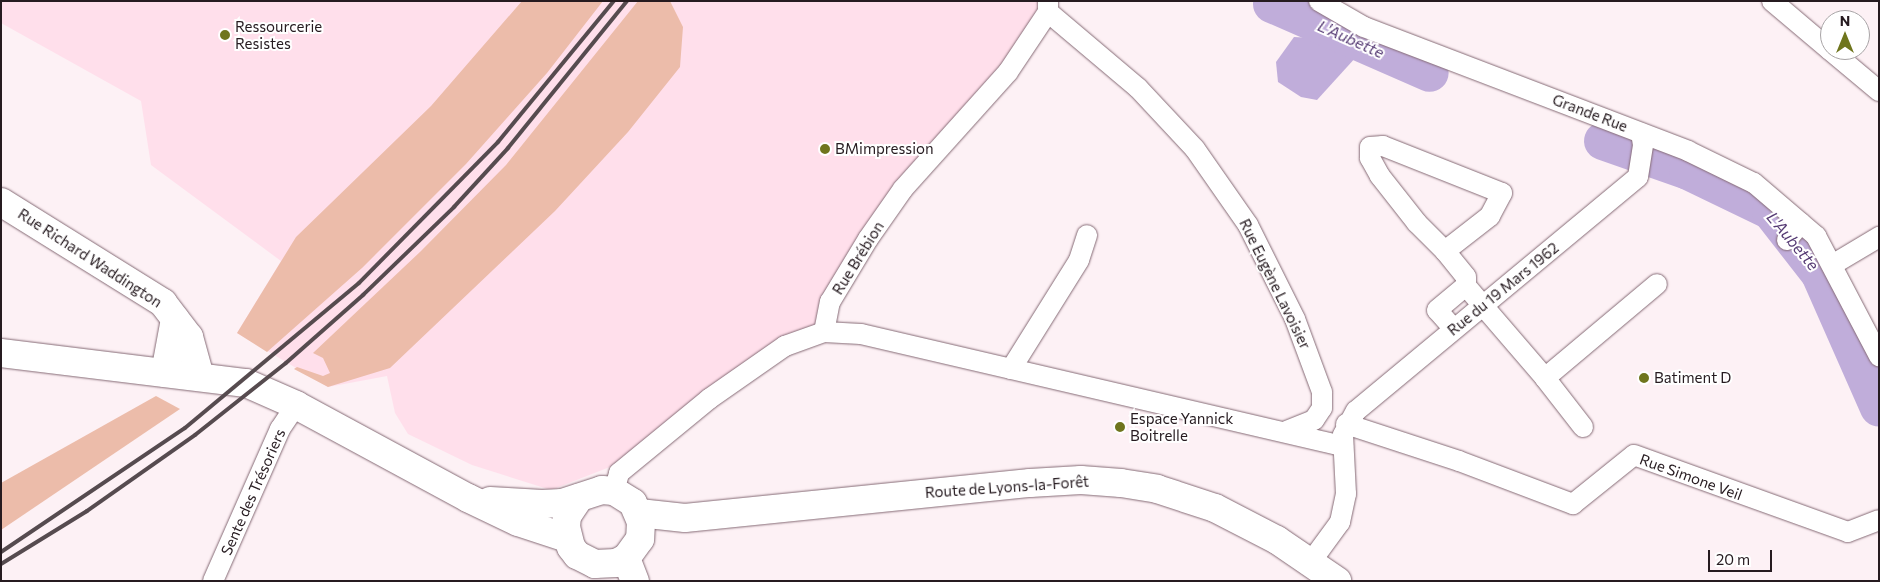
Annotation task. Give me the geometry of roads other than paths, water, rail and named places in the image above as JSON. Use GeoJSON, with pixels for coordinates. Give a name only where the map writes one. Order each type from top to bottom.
{"type":"FeatureCollection","features":[{"type":"Feature","properties":{"kind":"main road","name":"Rue Richard Waddington"},"geometry":{"type":"LineString","coordinates":[[1,202],[163,303],[189,336],[200,377]]}},
{"type":"Feature","properties":{"kind":"main road","name":"Rue Richard Waddington"},"geometry":{"type":"LineString","coordinates":[[165,373],[175,318]]}},
{"type":"Feature","properties":{"kind":"main road"},"geometry":{"type":"LineString","coordinates":[[1,353],[246,384],[296,405],[468,498],[518,522],[567,538]]}},
{"type":"Feature","properties":{"kind":"main road","name":"Route de Lyons-la-Forêt"},"geometry":{"type":"LineString","coordinates":[[627,556],[653,517],[685,518],[747,509],[1081,480],[1157,489],[1187,497],[1248,523],[1338,581]]}},
{"type":"Feature","properties":{"kind":"main road"},"geometry":{"type":"LineString","coordinates":[[468,498],[527,505],[579,498],[590,492],[614,491],[633,503],[627,556],[595,564],[577,555],[567,538],[567,516],[579,498]]}},
{"type":"Feature","properties":{"kind":"street","name":"Grande Rue"},"geometry":{"type":"LineString","coordinates":[[1319,1],[1364,27],[1642,139],[1688,151],[1754,183],[1816,236],[1879,356]]}},
{"type":"Feature","properties":{"kind":"street"},"geometry":{"type":"LineString","coordinates":[[1772,1],[1820,42]]}},
{"type":"Feature","properties":{"kind":"street","name":"Rue Brébion"},"geometry":{"type":"LineString","coordinates":[[824,332],[830,302],[878,225],[903,189],[1008,72],[1048,7]]}},
{"type":"Feature","properties":{"kind":"street","name":"Rue Eugène Lavoisier"},"geometry":{"type":"LineString","coordinates":[[1048,7],[1138,88],[1194,149],[1248,225],[1295,319],[1322,392],[1322,408],[1314,420],[1287,431]]}},
{"type":"Feature","properties":{"kind":"street"},"geometry":{"type":"LineString","coordinates":[[1842,60],[1879,91]]}},
{"type":"Feature","properties":{"kind":"street","name":"Rue du 19 Mars 1962"},"geometry":{"type":"LineString","coordinates":[[1346,424],[1356,411],[1485,306],[1638,177],[1642,139]]}},
{"type":"Feature","properties":{"kind":"street"},"geometry":{"type":"LineString","coordinates":[[1445,251],[1490,216],[1502,193],[1383,146],[1370,147],[1370,158],[1380,176],[1417,223],[1445,251],[1466,277],[1466,286],[1485,306],[1584,427]]}},
{"type":"Feature","properties":{"kind":"street"},"geometry":{"type":"LineString","coordinates":[[1787,240],[1801,223]]}},
{"type":"Feature","properties":{"kind":"street"},"geometry":{"type":"LineString","coordinates":[[1011,369],[1079,260],[1087,235]]}},
{"type":"Feature","properties":{"kind":"street"},"geometry":{"type":"LineString","coordinates":[[1832,264],[1879,237]]}},
{"type":"Feature","properties":{"kind":"street"},"geometry":{"type":"LineString","coordinates":[[1545,378],[1657,284]]}},
{"type":"Feature","properties":{"kind":"street"},"geometry":{"type":"LineString","coordinates":[[1454,330],[1437,310],[1466,286]]}},
{"type":"Feature","properties":{"kind":"street"},"geometry":{"type":"LineString","coordinates":[[614,491],[619,473],[709,399],[785,346],[824,332],[861,334],[1287,431],[1342,446]]}},
{"type":"Feature","properties":{"kind":"street","name":"Sente des Trésoriers"},"geometry":{"type":"LineString","coordinates":[[214,581],[280,429],[296,405]]}},
{"type":"Feature","properties":{"kind":"street"},"geometry":{"type":"LineString","coordinates":[[1310,563],[1340,522],[1346,486],[1342,446],[1346,424]]}},
{"type":"Feature","properties":{"kind":"street","name":"Rue Simone Veil"},"geometry":{"type":"LineString","coordinates":[[1346,424],[1459,461],[1573,504],[1634,455],[1848,532],[1879,520]]}},
{"type":"Feature","properties":{"kind":"waterway","name":"L'Aubette"},"geometry":{"type":"LineString","coordinates":[[1272,4],[1430,73]]}},
{"type":"Feature","properties":{"kind":"waterway","name":"L'Aubette"},"geometry":{"type":"LineString","coordinates":[[1603,141],[1688,171],[1771,211],[1820,274],[1879,408]]}},
{"type":"Feature","properties":{"kind":"railway"},"geometry":{"type":"LineString","coordinates":[[1,552],[185,428],[359,283],[498,142],[614,1]]}},
{"type":"Feature","properties":{"kind":"railway"},"geometry":{"type":"LineString","coordinates":[[1,564],[87,511],[195,435],[286,363],[363,295],[454,207],[508,148],[627,1]]}},
{"type":"Feature","properties":{"kind":"place","name":"Ressourcerie Resistes"},"geometry":{"type":"Point","coordinates":[225,35]}},
{"type":"Feature","properties":{"kind":"place","name":"BMimpression"},"geometry":{"type":"Point","coordinates":[825,149]}},
{"type":"Feature","properties":{"kind":"place","name":"Batiment D"},"geometry":{"type":"Point","coordinates":[1644,378]}},
{"type":"Feature","properties":{"kind":"place","name":"Espace Yannick Boitrelle"},"geometry":{"type":"Point","coordinates":[1120,427]}}]}
